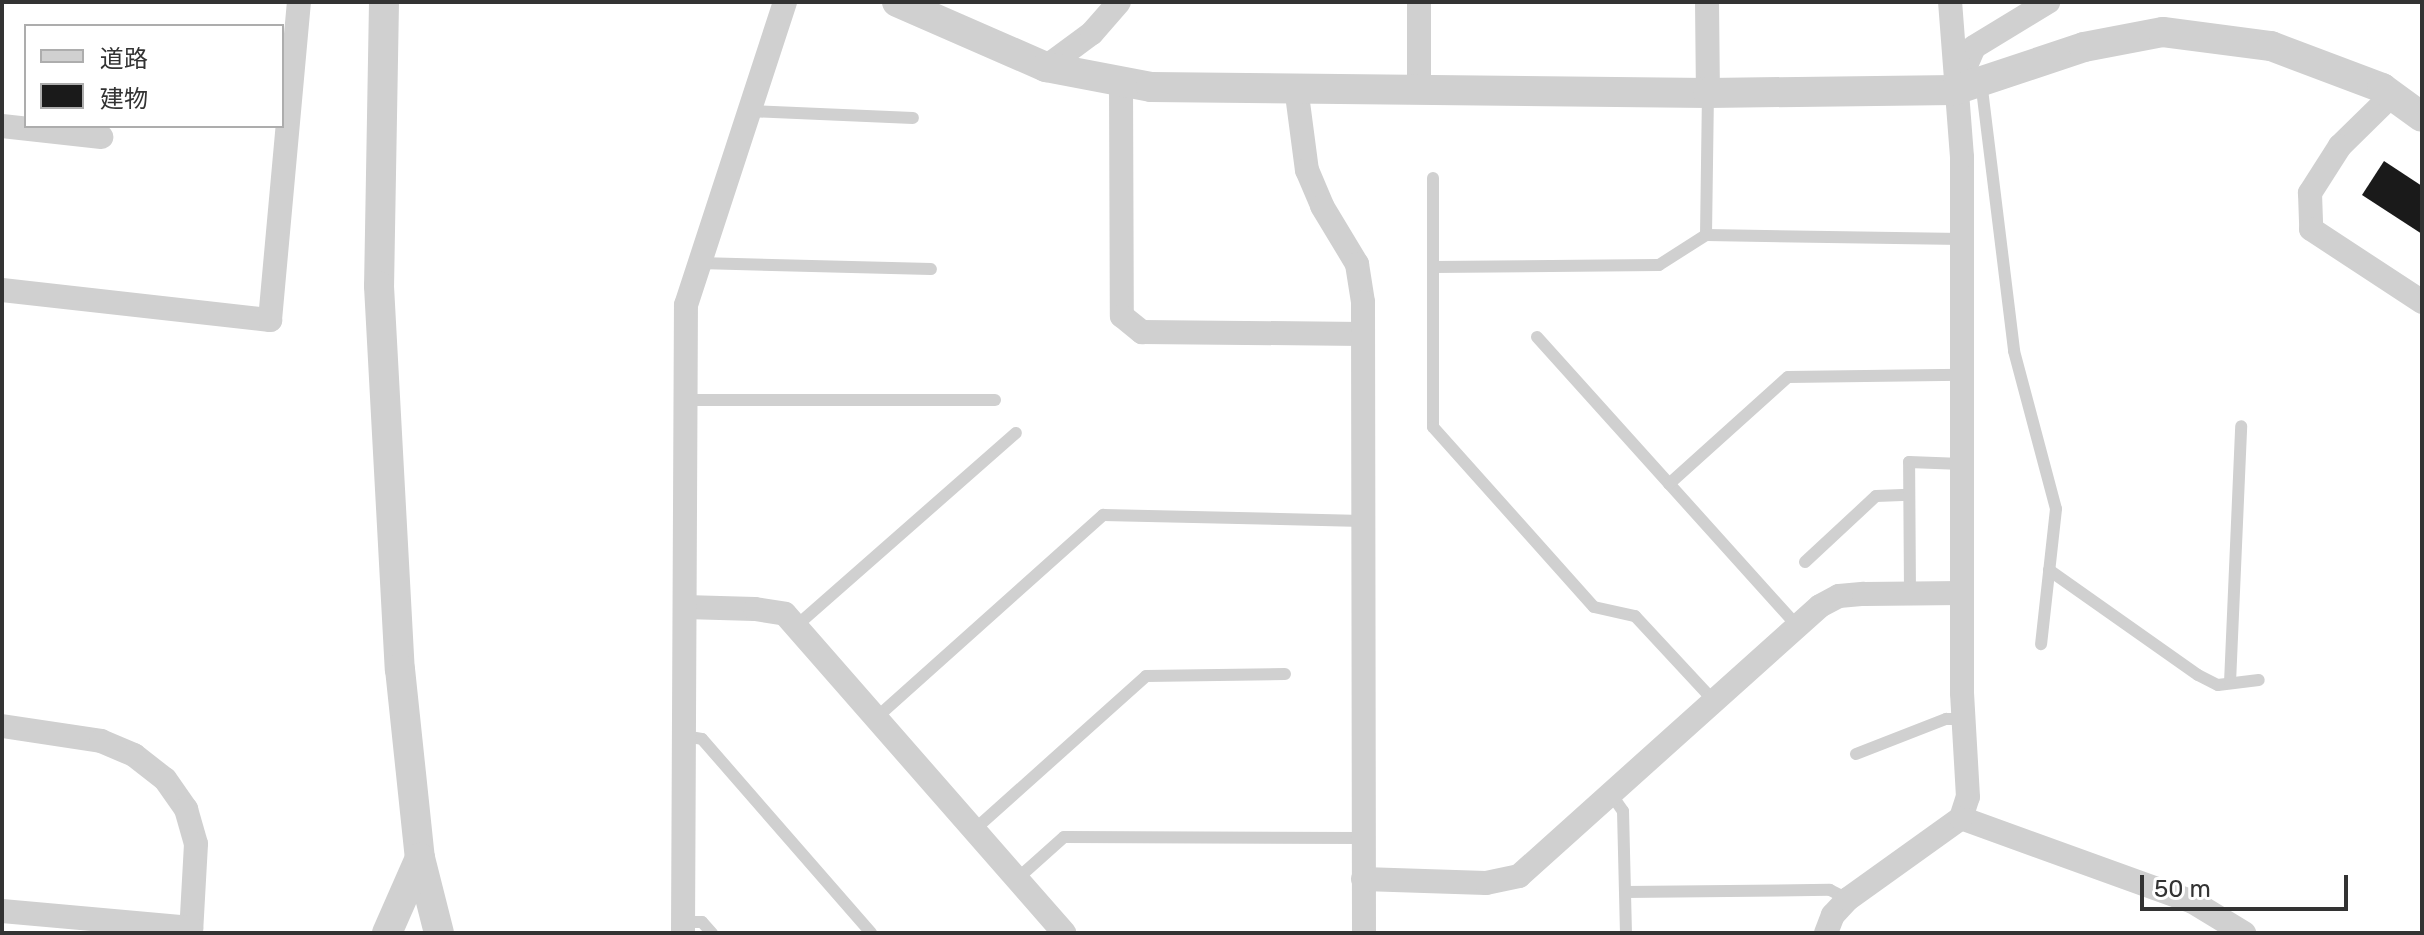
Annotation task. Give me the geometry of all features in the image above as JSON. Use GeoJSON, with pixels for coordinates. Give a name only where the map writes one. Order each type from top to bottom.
{"type":"FeatureCollection","features":[{"type":"Feature","properties":{"kind":"street"},"geometry":{"type":"LineString","coordinates":[[384,2],[379,286],[400,669],[420,858],[439,933]]}},
{"type":"Feature","properties":{"kind":"street"},"geometry":{"type":"LineString","coordinates":[[684,927],[686,305],[785,2]]}},
{"type":"Feature","properties":{"kind":"street"},"geometry":{"type":"LineString","coordinates":[[897,2],[1046,67],[1151,87],[1708,93],[1968,86],[2084,47],[2163,32],[2271,46],[2382,88],[2422,117]]}},
{"type":"Feature","properties":{"kind":"street"},"geometry":{"type":"LineString","coordinates":[[1046,67],[1092,33],[1119,2]]}},
{"type":"Feature","properties":{"kind":"street"},"geometry":{"type":"LineString","coordinates":[[1419,2],[1419,89]]}},
{"type":"Feature","properties":{"kind":"street"},"geometry":{"type":"LineString","coordinates":[[1707,2],[1708,93]]}},
{"type":"Feature","properties":{"kind":"street"},"geometry":{"type":"LineString","coordinates":[[1950,2],[1968,86]]}},
{"type":"Feature","properties":{"kind":"street"},"geometry":{"type":"LineString","coordinates":[[1826,933],[1833,915],[1848,899],[1961,818],[1968,797],[1963,719],[1962,157],[1968,86],[1974,47],[2048,2]]}},
{"type":"Feature","properties":{"kind":"street"},"geometry":{"type":"LineString","coordinates":[[2,290],[270,320],[299,3]]}},
{"type":"Feature","properties":{"kind":"street"},"geometry":{"type":"LineString","coordinates":[[1121,81],[1122,316],[1142,332],[1363,334]]}},
{"type":"Feature","properties":{"kind":"street"},"geometry":{"type":"LineString","coordinates":[[1296,87],[1307,170],[1322,206],[1357,264],[1363,334],[1364,933]]}},
{"type":"Feature","properties":{"kind":"street"},"geometry":{"type":"LineString","coordinates":[[2392,95],[2340,146],[2310,193],[2311,229],[2422,302]]}},
{"type":"Feature","properties":{"kind":"street"},"geometry":{"type":"LineString","coordinates":[[2,126],[101,137]]}},
{"type":"Feature","properties":{"kind":"street"},"geometry":{"type":"LineString","coordinates":[[1363,879],[1486,883],[1519,876],[1820,606],[1839,596],[1962,593]]}},
{"type":"Feature","properties":{"kind":"street"},"geometry":{"type":"LineString","coordinates":[[685,607],[755,609],[785,614],[1064,933]]}},
{"type":"Feature","properties":{"kind":"street"},"geometry":{"type":"LineString","coordinates":[[2,726],[101,741],[134,755],[165,779],[186,809],[196,844],[191,930],[2,911]]}},
{"type":"Feature","properties":{"kind":"street"},"geometry":{"type":"LineString","coordinates":[[1961,818],[2193,902],[2244,933]]}},
{"type":"Feature","properties":{"kind":"street"},"geometry":{"type":"LineString","coordinates":[[387,933],[420,858]]}},
{"type":"Feature","properties":{"kind":"lane"},"geometry":{"type":"LineString","coordinates":[[1968,86],[2014,351],[2056,509],[2041,644]]}},
{"type":"Feature","properties":{"kind":"lane"},"geometry":{"type":"LineString","coordinates":[[1706,235],[1708,93]]}},
{"type":"Feature","properties":{"kind":"lane"},"geometry":{"type":"LineString","coordinates":[[748,111],[913,118]]}},
{"type":"Feature","properties":{"kind":"lane"},"geometry":{"type":"LineString","coordinates":[[1433,178],[1433,427],[1594,607],[1635,616],[1714,701]]}},
{"type":"Feature","properties":{"kind":"lane"},"geometry":{"type":"LineString","coordinates":[[1433,267],[1659,265],[1706,235],[1962,239]]}},
{"type":"Feature","properties":{"kind":"lane"},"geometry":{"type":"LineString","coordinates":[[699,263],[931,269]]}},
{"type":"Feature","properties":{"kind":"lane"},"geometry":{"type":"LineString","coordinates":[[1537,337],[1797,626]]}},
{"type":"Feature","properties":{"kind":"lane"},"geometry":{"type":"LineString","coordinates":[[1669,484],[1788,377],[1962,375]]}},
{"type":"Feature","properties":{"kind":"lane"},"geometry":{"type":"LineString","coordinates":[[686,400],[995,400]]}},
{"type":"Feature","properties":{"kind":"lane"},"geometry":{"type":"LineString","coordinates":[[2230,683],[2241,426]]}},
{"type":"Feature","properties":{"kind":"lane"},"geometry":{"type":"LineString","coordinates":[[795,627],[1016,433]]}},
{"type":"Feature","properties":{"kind":"lane"},"geometry":{"type":"LineString","coordinates":[[1910,593],[1909,462],[1962,464]]}},
{"type":"Feature","properties":{"kind":"lane"},"geometry":{"type":"LineString","coordinates":[[1805,562],[1876,496],[1909,495]]}},
{"type":"Feature","properties":{"kind":"lane"},"geometry":{"type":"LineString","coordinates":[[876,718],[1103,515],[1363,521]]}},
{"type":"Feature","properties":{"kind":"lane"},"geometry":{"type":"LineString","coordinates":[[2049,570],[2198,675],[2218,685],[2259,680]]}},
{"type":"Feature","properties":{"kind":"lane"},"geometry":{"type":"LineString","coordinates":[[974,830],[1146,676],[1285,674]]}},
{"type":"Feature","properties":{"kind":"lane"},"geometry":{"type":"LineString","coordinates":[[1856,754],[1946,719],[1963,719]]}},
{"type":"Feature","properties":{"kind":"lane"},"geometry":{"type":"LineString","coordinates":[[684,736],[702,739],[871,933]]}},
{"type":"Feature","properties":{"kind":"lane"},"geometry":{"type":"LineString","coordinates":[[1611,794],[1623,811],[1626,933]]}},
{"type":"Feature","properties":{"kind":"lane"},"geometry":{"type":"LineString","coordinates":[[1017,879],[1064,837],[1363,838]]}},
{"type":"Feature","properties":{"kind":"lane"},"geometry":{"type":"LineString","coordinates":[[1625,892],[1830,890],[1848,899]]}},
{"type":"Feature","properties":{"kind":"lane"},"geometry":{"type":"LineString","coordinates":[[684,927],[702,922],[712,933]]}},
{"type":"Feature","properties":{"kind":"building"},"geometry":{"type":"Polygon","coordinates":[[[2384,161],[2422,186],[2422,234],[2362,195],[2384,161]]]}}]}
